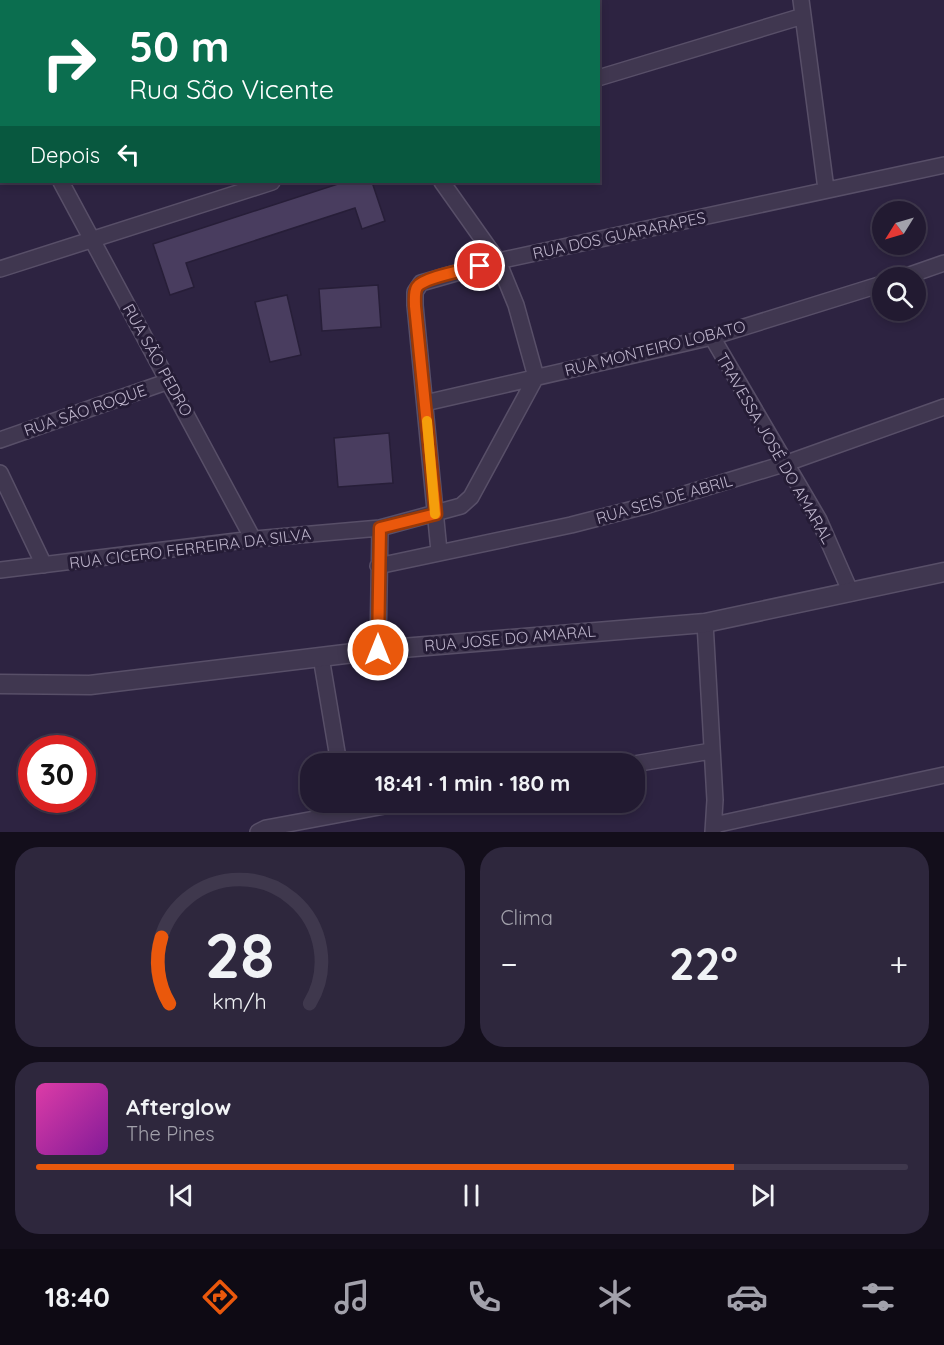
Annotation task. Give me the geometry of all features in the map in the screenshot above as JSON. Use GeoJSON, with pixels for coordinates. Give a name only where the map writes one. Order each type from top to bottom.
{"type":"FeatureCollection","features":[{"type":"Feature","properties":{"kind":"street"},"geometry":{"type":"LineString","coordinates":[[801,0],[826,189]]}},
{"type":"Feature","properties":{"kind":"street"},"geometry":{"type":"LineString","coordinates":[[600,77],[803,16]]}},
{"type":"Feature","properties":{"kind":"street","name":"RUA DOS GUARARAPES"},"geometry":{"type":"LineString","coordinates":[[439,552],[415,306],[417,288],[430,279],[498,261],[944,165]]}},
{"type":"Feature","properties":{"kind":"street","name":"RUA SÃO PEDRO"},"geometry":{"type":"LineString","coordinates":[[62,183],[253,539]]}},
{"type":"Feature","properties":{"kind":"street"},"geometry":{"type":"LineString","coordinates":[[0,269],[269,183]]}},
{"type":"Feature","properties":{"kind":"street"},"geometry":{"type":"LineString","coordinates":[[443,183],[498,261],[526,336],[536,376]]}},
{"type":"Feature","properties":{"kind":"street"},"geometry":{"type":"LineString","coordinates":[[926,269],[944,263]]}},
{"type":"Feature","properties":{"kind":"street","name":"RUA MONTEIRO LOBATO"},"geometry":{"type":"LineString","coordinates":[[425,403],[712,337],[872,287]]}},
{"type":"Feature","properties":{"kind":"street","name":"TRAVESSA JOSÉ DO AMARAL"},"geometry":{"type":"LineString","coordinates":[[712,337],[819,520],[851,593]]}},
{"type":"Feature","properties":{"kind":"street","name":"RUA CICERO FERREIRA DA SILVA"},"geometry":{"type":"LineString","coordinates":[[0,570],[253,539],[380,528],[455,510],[471,497],[536,376]]}},
{"type":"Feature","properties":{"kind":"street","name":"RUA SÃO ROQUE"},"geometry":{"type":"LineString","coordinates":[[0,440],[169,381]]}},
{"type":"Feature","properties":{"kind":"street","name":"RUA SEIS DE ABRIL"},"geometry":{"type":"LineString","coordinates":[[378,566],[603,517],[787,464],[944,407]]}},
{"type":"Feature","properties":{"kind":"street"},"geometry":{"type":"LineString","coordinates":[[0,473],[44,565]]}},
{"type":"Feature","properties":{"kind":"street"},"geometry":{"type":"LineString","coordinates":[[378,650],[380,528]]}},
{"type":"Feature","properties":{"kind":"street","name":"RUA JOSE DO AMARAL"},"geometry":{"type":"LineString","coordinates":[[0,684],[90,685],[378,650],[705,623],[944,572]]}},
{"type":"Feature","properties":{"kind":"street"},"geometry":{"type":"LineString","coordinates":[[705,623],[713,828],[944,775]]}},
{"type":"Feature","properties":{"kind":"street"},"geometry":{"type":"LineString","coordinates":[[321,657],[337,753]]}},
{"type":"Feature","properties":{"kind":"street"},"geometry":{"type":"LineString","coordinates":[[645,762],[711,751]]}},
{"type":"Feature","properties":{"kind":"street"},"geometry":{"type":"LineString","coordinates":[[258,832],[323,813]]}},
{"type":"Feature","properties":{"kind":"building"},"geometry":{"type":"Polygon","coordinates":[[[341,183],[372,183],[385,221],[362,229],[355,208],[186,263],[194,287],[170,295],[153,244],[341,183]]]}},
{"type":"Feature","properties":{"kind":"building"},"geometry":{"type":"Polygon","coordinates":[[[378,285],[381,327],[322,331],[319,289],[378,285]]]}},
{"type":"Feature","properties":{"kind":"building"},"geometry":{"type":"Polygon","coordinates":[[[287,295],[301,355],[270,362],[255,302],[287,295]]]}},
{"type":"Feature","properties":{"kind":"building"},"geometry":{"type":"Polygon","coordinates":[[[389,433],[393,483],[338,487],[334,438],[389,433]]]}},
{"type":"Feature","properties":{"kind":"slow traffic"},"geometry":{"type":"LineString","coordinates":[[427,421],[435,514]]}},
{"type":"Feature","properties":{"kind":"route"},"geometry":{"type":"LineString","coordinates":[[378,650],[380,528],[436,514],[415,292],[421,283],[430,279],[480,266]]}}]}
